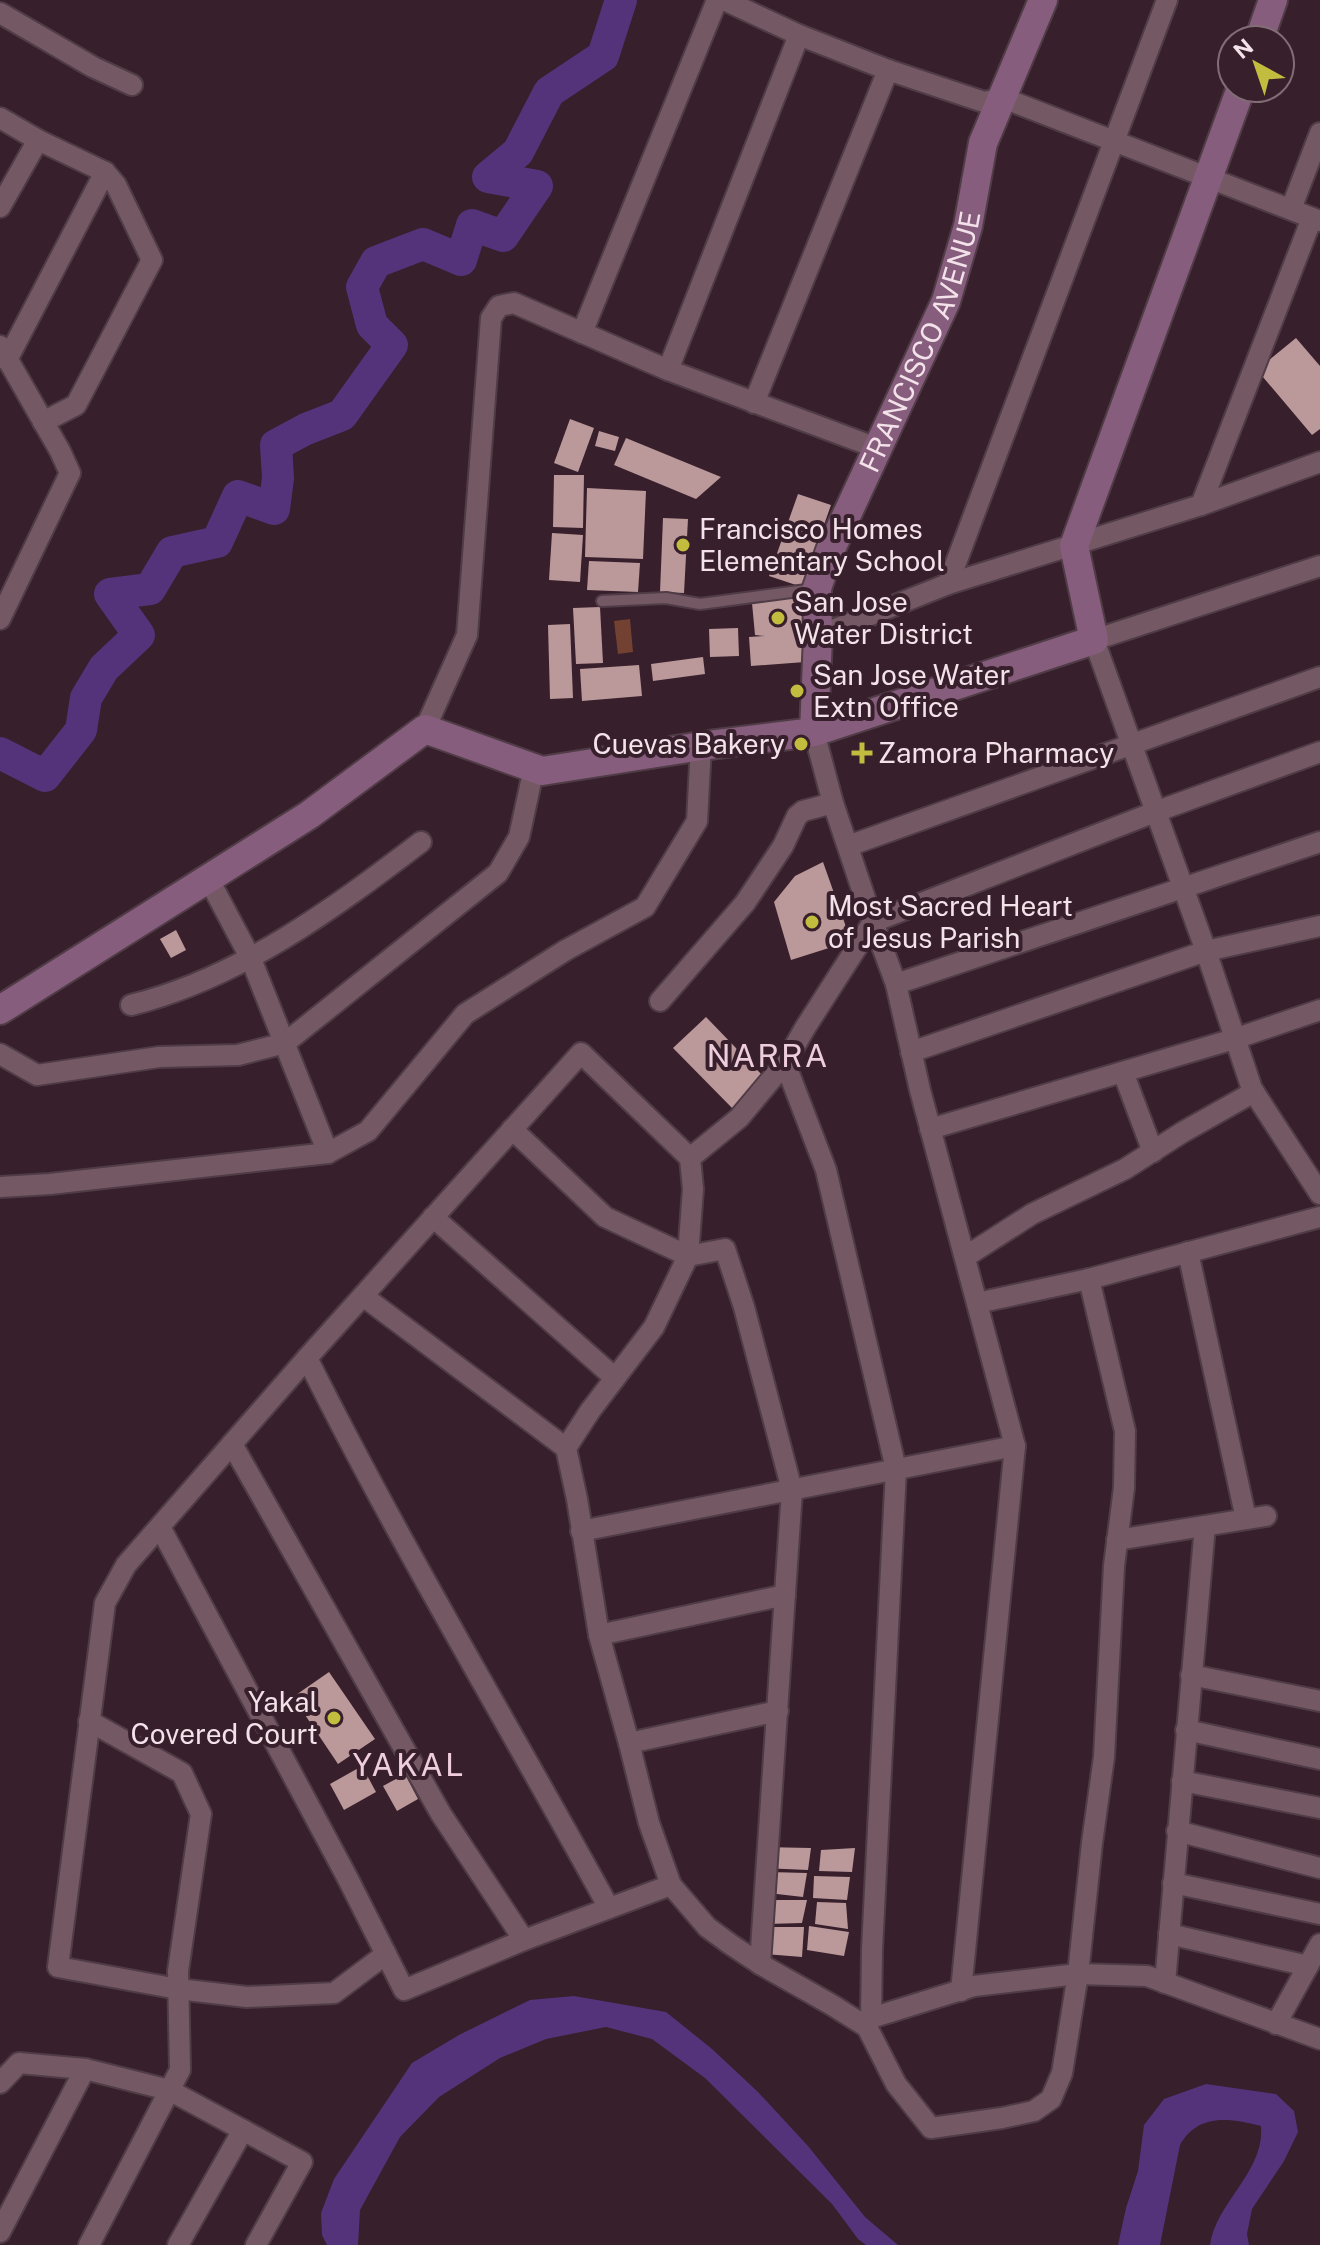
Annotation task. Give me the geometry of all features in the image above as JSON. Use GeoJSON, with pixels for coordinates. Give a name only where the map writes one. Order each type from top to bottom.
{"type":"FeatureCollection","features":[{"type":"Feature","properties":{"kind":"street"},"geometry":{"type":"LineString","coordinates":[[582,333],[717,0]]}},
{"type":"Feature","properties":{"kind":"street"},"geometry":{"type":"LineString","coordinates":[[724,0],[799,35],[888,70],[984,102],[1003,98],[1316,220],[1201,505]]}},
{"type":"Feature","properties":{"kind":"street","name":"FRANCISCO AVENUE"},"geometry":{"type":"LineString","coordinates":[[814,732],[817,588],[830,551],[946,301],[968,226],[983,143],[1043,0]]}},
{"type":"Feature","properties":{"kind":"street"},"geometry":{"type":"LineString","coordinates":[[948,584],[1167,0]]}},
{"type":"Feature","properties":{"kind":"street"},"geometry":{"type":"LineString","coordinates":[[1265,24],[1273,0]]}},
{"type":"Feature","properties":{"kind":"street"},"geometry":{"type":"LineString","coordinates":[[0,13],[93,67],[132,85]]}},
{"type":"Feature","properties":{"kind":"street"},"geometry":{"type":"LineString","coordinates":[[668,370],[799,35]]}},
{"type":"Feature","properties":{"kind":"street"},"geometry":{"type":"LineString","coordinates":[[754,403],[888,70]]}},
{"type":"Feature","properties":{"kind":"street"},"geometry":{"type":"LineString","coordinates":[[1235,104],[1074,546],[1094,640],[1254,1092],[1320,1194]]}},
{"type":"Feature","properties":{"kind":"street"},"geometry":{"type":"LineString","coordinates":[[0,118],[105,172],[116,185],[152,260],[76,405],[43,422]]}},
{"type":"Feature","properties":{"kind":"street"},"geometry":{"type":"LineString","coordinates":[[1291,209],[1320,133]]}},
{"type":"Feature","properties":{"kind":"street"},"geometry":{"type":"LineString","coordinates":[[0,207],[38,140]]}},
{"type":"Feature","properties":{"kind":"street"},"geometry":{"type":"LineString","coordinates":[[0,619],[70,473],[4,353],[105,172]]}},
{"type":"Feature","properties":{"kind":"street"},"geometry":{"type":"LineString","coordinates":[[0,1010],[309,815],[425,729],[467,635],[491,318],[499,306],[514,303],[668,370],[877,448]]}},
{"type":"Feature","properties":{"kind":"street"},"geometry":{"type":"LineString","coordinates":[[818,636],[948,584],[1201,505],[1320,462]]}},
{"type":"Feature","properties":{"kind":"street"},"geometry":{"type":"LineString","coordinates":[[425,729],[542,771],[814,732],[1320,566]]}},
{"type":"Feature","properties":{"kind":"street"},"geometry":{"type":"LineString","coordinates":[[848,846],[1320,677]]}},
{"type":"Feature","properties":{"kind":"street"},"geometry":{"type":"LineString","coordinates":[[814,732],[833,803],[896,984],[930,1129],[1015,1446],[961,1991]]}},
{"type":"Feature","properties":{"kind":"street"},"geometry":{"type":"LineString","coordinates":[[0,1187],[328,1153],[368,1131],[465,1014],[566,950],[645,907],[697,821],[701,746]]}},
{"type":"Feature","properties":{"kind":"street"},"geometry":{"type":"LineString","coordinates":[[690,1158],[739,1118],[785,1063],[873,922],[1155,812],[1320,752]]}},
{"type":"Feature","properties":{"kind":"street"},"geometry":{"type":"LineString","coordinates":[[0,1054],[37,1075],[159,1057],[238,1055],[285,1043],[498,873],[519,837],[534,768]]}},
{"type":"Feature","properties":{"kind":"street"},"geometry":{"type":"LineString","coordinates":[[660,1001],[745,903],[783,846],[797,816],[803,811],[833,803]]}},
{"type":"Feature","properties":{"kind":"street"},"geometry":{"type":"LineString","coordinates":[[131,1005],[156,999],[251,959],[311,921],[421,842]]}},
{"type":"Feature","properties":{"kind":"street"},"geometry":{"type":"LineString","coordinates":[[896,984],[1320,842]]}},
{"type":"Feature","properties":{"kind":"street"},"geometry":{"type":"LineString","coordinates":[[208,878],[251,959],[328,1153]]}},
{"type":"Feature","properties":{"kind":"street"},"geometry":{"type":"LineString","coordinates":[[911,1052],[1206,951],[1320,926]]}},
{"type":"Feature","properties":{"kind":"street"},"geometry":{"type":"LineString","coordinates":[[930,1129],[1234,1039],[1320,1010]]}},
{"type":"Feature","properties":{"kind":"street"},"geometry":{"type":"LineString","coordinates":[[386,1954],[334,1993],[247,1997],[178,1989],[58,1967],[105,1603],[126,1565],[581,1053],[690,1158],[693,1189],[688,1256],[654,1327],[566,1448]]}},
{"type":"Feature","properties":{"kind":"street"},"geometry":{"type":"LineString","coordinates":[[785,1063],[826,1170],[896,1469],[869,2023],[896,2084],[931,2128],[1034,2111],[1051,2099],[1062,2073],[1078,1974],[1104,1757],[1114,1566],[1124,1488],[1125,1431],[1089,1279]]}},
{"type":"Feature","properties":{"kind":"street"},"geometry":{"type":"LineString","coordinates":[[1123,1072],[1153,1152]]}},
{"type":"Feature","properties":{"kind":"street"},"geometry":{"type":"LineString","coordinates":[[965,1257],[1032,1214],[1125,1169],[1254,1092]]}},
{"type":"Feature","properties":{"kind":"street"},"geometry":{"type":"LineString","coordinates":[[512,1129],[605,1217],[688,1256],[725,1249],[744,1307],[792,1490],[760,1964]]}},
{"type":"Feature","properties":{"kind":"street"},"geometry":{"type":"LineString","coordinates":[[433,1217],[615,1378]]}},
{"type":"Feature","properties":{"kind":"street"},"geometry":{"type":"LineString","coordinates":[[977,1303],[1089,1279],[1320,1217]]}},
{"type":"Feature","properties":{"kind":"street"},"geometry":{"type":"LineString","coordinates":[[1117,1540],[1256,1518],[1188,1252]]}},
{"type":"Feature","properties":{"kind":"street"},"geometry":{"type":"LineString","coordinates":[[363,1296],[566,1448],[599,1635],[649,1823],[671,1885],[707,1927],[760,1964],[869,2023],[974,1986],[1078,1974],[1147,1976],[1320,2039]]}},
{"type":"Feature","properties":{"kind":"street"},"geometry":{"type":"LineString","coordinates":[[307,1358],[356,1457],[526,1755],[609,1908]]}},
{"type":"Feature","properties":{"kind":"street"},"geometry":{"type":"LineString","coordinates":[[232,1444],[441,1814],[524,1940]]}},
{"type":"Feature","properties":{"kind":"street"},"geometry":{"type":"LineString","coordinates":[[581,1531],[1015,1446]]}},
{"type":"Feature","properties":{"kind":"street"},"geometry":{"type":"LineString","coordinates":[[1165,1983],[1205,1526]]}},
{"type":"Feature","properties":{"kind":"street"},"geometry":{"type":"LineString","coordinates":[[160,1527],[404,1990],[524,1940],[671,1885]]}},
{"type":"Feature","properties":{"kind":"street"},"geometry":{"type":"LineString","coordinates":[[599,1635],[785,1595]]}},
{"type":"Feature","properties":{"kind":"street"},"geometry":{"type":"LineString","coordinates":[[1191,1675],[1320,1701]]}},
{"type":"Feature","properties":{"kind":"street"},"geometry":{"type":"LineString","coordinates":[[629,1743],[778,1711]]}},
{"type":"Feature","properties":{"kind":"street"},"geometry":{"type":"LineString","coordinates":[[89,1721],[182,1773],[201,1814],[178,1971],[180,2070],[89,2245]]}},
{"type":"Feature","properties":{"kind":"street"},"geometry":{"type":"LineString","coordinates":[[1186,1730],[1320,1759]]}},
{"type":"Feature","properties":{"kind":"street"},"geometry":{"type":"LineString","coordinates":[[1182,1781],[1320,1808]]}},
{"type":"Feature","properties":{"kind":"street"},"geometry":{"type":"LineString","coordinates":[[1177,1831],[1320,1868]]}},
{"type":"Feature","properties":{"kind":"street"},"geometry":{"type":"LineString","coordinates":[[1173,1883],[1320,1914]]}},
{"type":"Feature","properties":{"kind":"street"},"geometry":{"type":"LineString","coordinates":[[1169,1934],[1308,1966]]}},
{"type":"Feature","properties":{"kind":"street"},"geometry":{"type":"LineString","coordinates":[[1276,2024],[1320,1944]]}},
{"type":"Feature","properties":{"kind":"street"},"geometry":{"type":"LineString","coordinates":[[0,2083],[19,2063],[85,2069],[169,2090],[302,2162],[256,2245]]}},
{"type":"Feature","properties":{"kind":"street"},"geometry":{"type":"LineString","coordinates":[[16,2245],[0,2233],[85,2069]]}},
{"type":"Feature","properties":{"kind":"street"},"geometry":{"type":"LineString","coordinates":[[178,2245],[243,2130]]}},
{"type":"Feature","properties":{"kind":"lane"},"geometry":{"type":"LineString","coordinates":[[602,601],[666,598],[700,604],[817,588]]}},
{"type":"Feature","properties":{"kind":"shaded area"},"geometry":{"type":"Polygon","coordinates":[[[630,619],[633,652],[618,654],[614,621],[630,619]]]}},
{"type":"Feature","properties":{"kind":"shaded area"},"geometry":{"type":"Polygon","coordinates":[[[574,1996],[666,2012],[758,2092],[808,2146],[865,2217],[898,2245],[866,2245],[832,2204],[705,2078],[652,2039],[606,2027],[546,2039],[500,2058],[439,2097],[400,2137],[360,2210],[358,2245],[327,2245],[322,2235],[321,2213],[334,2179],[412,2063],[459,2035],[530,2000],[574,1996]]]}},
{"type":"Feature","properties":{"kind":"shaded area"},"geometry":{"type":"Polygon","coordinates":[[[1206,2084],[1276,2094],[1294,2111],[1298,2132],[1284,2161],[1252,2209],[1247,2234],[1249,2245],[1210,2245],[1221,2215],[1256,2158],[1261,2126],[1216,2120],[1196,2127],[1180,2145],[1160,2245],[1118,2245],[1138,2171],[1144,2125],[1164,2099],[1206,2084]]]}},
{"type":"Feature","properties":{"kind":"building"},"geometry":{"type":"Polygon","coordinates":[[[1296,338],[1320,366],[1320,429],[1312,435],[1257,370],[1296,338]]]}},
{"type":"Feature","properties":{"kind":"building"},"geometry":{"type":"Polygon","coordinates":[[[570,419],[594,428],[578,472],[554,463],[570,419]]]}},
{"type":"Feature","properties":{"kind":"building"},"geometry":{"type":"Polygon","coordinates":[[[599,431],[619,437],[615,451],[595,446],[599,431]]]}},
{"type":"Feature","properties":{"kind":"building"},"geometry":{"type":"Polygon","coordinates":[[[626,438],[721,477],[696,499],[614,465],[626,438]]]}},
{"type":"Feature","properties":{"kind":"building"},"geometry":{"type":"Polygon","coordinates":[[[554,475],[584,475],[583,528],[553,527],[554,475]]]}},
{"type":"Feature","properties":{"kind":"building"},"geometry":{"type":"Polygon","coordinates":[[[587,488],[646,491],[643,559],[585,557],[587,488]]]}},
{"type":"Feature","properties":{"kind":"building"},"geometry":{"type":"Polygon","coordinates":[[[798,494],[831,505],[802,587],[769,576],[798,494]]]}},
{"type":"Feature","properties":{"kind":"building"},"geometry":{"type":"Polygon","coordinates":[[[663,518],[688,519],[684,593],[660,592],[663,518]]]}},
{"type":"Feature","properties":{"kind":"building"},"geometry":{"type":"Polygon","coordinates":[[[552,533],[583,535],[580,582],[549,580],[552,533]]]}},
{"type":"Feature","properties":{"kind":"building"},"geometry":{"type":"Polygon","coordinates":[[[589,561],[640,563],[638,592],[587,590],[589,561]]]}},
{"type":"Feature","properties":{"kind":"building"},"geometry":{"type":"Polygon","coordinates":[[[802,597],[805,662],[751,666],[749,637],[765,636],[755,635],[752,603],[802,597]]]}},
{"type":"Feature","properties":{"kind":"building"},"geometry":{"type":"Polygon","coordinates":[[[600,607],[603,663],[576,664],[573,608],[600,607]]]}},
{"type":"Feature","properties":{"kind":"building"},"geometry":{"type":"Polygon","coordinates":[[[570,624],[573,698],[550,699],[548,625],[570,624]]]}},
{"type":"Feature","properties":{"kind":"building"},"geometry":{"type":"Polygon","coordinates":[[[738,628],[739,656],[710,657],[709,629],[738,628]]]}},
{"type":"Feature","properties":{"kind":"building"},"geometry":{"type":"Polygon","coordinates":[[[703,657],[705,674],[653,681],[651,664],[703,657]]]}},
{"type":"Feature","properties":{"kind":"building"},"geometry":{"type":"Polygon","coordinates":[[[639,665],[642,696],[582,701],[580,669],[639,665]]]}},
{"type":"Feature","properties":{"kind":"building","name":"Most Sacred Heart of Jesus Parish"},"geometry":{"type":"Polygon","coordinates":[[[823,862],[851,941],[791,960],[774,902],[795,876],[823,862]]]}},
{"type":"Feature","properties":{"kind":"building"},"geometry":{"type":"Polygon","coordinates":[[[176,930],[186,950],[171,958],[160,939],[176,930]]]}},
{"type":"Feature","properties":{"kind":"building"},"geometry":{"type":"Polygon","coordinates":[[[706,1017],[767,1080],[735,1111],[673,1048],[706,1017]]]}},
{"type":"Feature","properties":{"kind":"building","name":"Yakal Covered Court"},"geometry":{"type":"Polygon","coordinates":[[[329,1672],[375,1739],[338,1764],[293,1697],[329,1672]]]}},
{"type":"Feature","properties":{"kind":"building"},"geometry":{"type":"Polygon","coordinates":[[[362,1766],[376,1792],[344,1810],[330,1784],[362,1766]]]}},
{"type":"Feature","properties":{"kind":"building"},"geometry":{"type":"Polygon","coordinates":[[[405,1774],[418,1799],[397,1811],[383,1786],[405,1774]]]}},
{"type":"Feature","properties":{"kind":"building"},"geometry":{"type":"Polygon","coordinates":[[[762,1847],[811,1848],[808,1870],[762,1868],[762,1847]]]}},
{"type":"Feature","properties":{"kind":"building"},"geometry":{"type":"Polygon","coordinates":[[[855,1848],[852,1872],[819,1871],[821,1850],[855,1848]]]}},
{"type":"Feature","properties":{"kind":"building"},"geometry":{"type":"Polygon","coordinates":[[[769,1872],[807,1873],[803,1897],[768,1893],[769,1872]]]}},
{"type":"Feature","properties":{"kind":"building"},"geometry":{"type":"Polygon","coordinates":[[[814,1876],[850,1877],[847,1900],[813,1898],[814,1876]]]}},
{"type":"Feature","properties":{"kind":"building"},"geometry":{"type":"Polygon","coordinates":[[[768,1900],[807,1900],[802,1923],[767,1924],[768,1900]]]}},
{"type":"Feature","properties":{"kind":"building"},"geometry":{"type":"Polygon","coordinates":[[[817,1902],[846,1903],[848,1929],[815,1924],[817,1902]]]}},
{"type":"Feature","properties":{"kind":"building"},"geometry":{"type":"Polygon","coordinates":[[[809,1926],[849,1932],[844,1956],[807,1950],[809,1926]]]}},
{"type":"Feature","properties":{"kind":"building"},"geometry":{"type":"Polygon","coordinates":[[[767,1927],[804,1927],[802,1957],[765,1954],[767,1927]]]}},
{"type":"Feature","properties":{"kind":"waterway"},"geometry":{"type":"LineString","coordinates":[[0,753],[45,776],[81,730],[86,698],[104,668],[139,635],[110,594],[150,589],[172,552],[217,542],[238,496],[274,509],[278,478],[276,445],[342,415],[392,345],[372,325],[362,287],[376,262],[423,244],[461,260],[472,225],[503,236],[537,186],[488,177],[518,152],[549,92],[603,56],[621,0]]}},
{"type":"Feature","properties":{"kind":"place","name":"Francisco Homes Elementary School"},"geometry":{"type":"Point","coordinates":[683,545]}},
{"type":"Feature","properties":{"kind":"place","name":"San Jose Water District"},"geometry":{"type":"Point","coordinates":[778,618]}},
{"type":"Feature","properties":{"kind":"place","name":"San Jose Water Extn Office"},"geometry":{"type":"Point","coordinates":[797,691]}},
{"type":"Feature","properties":{"kind":"place","name":"Cuevas Bakery"},"geometry":{"type":"Point","coordinates":[801,744]}},
{"type":"Feature","properties":{"kind":"place","name":"Zamora Pharmacy"},"geometry":{"type":"Point","coordinates":[862,753]}},
{"type":"Feature","properties":{"kind":"place","name":"Most Sacred Heart of Jesus Parish"},"geometry":{"type":"Point","coordinates":[812,922]}},
{"type":"Feature","properties":{"kind":"place","name":"Yakal Covered Court"},"geometry":{"type":"Point","coordinates":[334,1718]}},
{"type":"Feature","properties":{"kind":"district","name":"NARRA"},"geometry":{"type":"Point","coordinates":[768,1056]}},
{"type":"Feature","properties":{"kind":"district","name":"YAKAL"},"geometry":{"type":"Point","coordinates":[409,1765]}}]}
